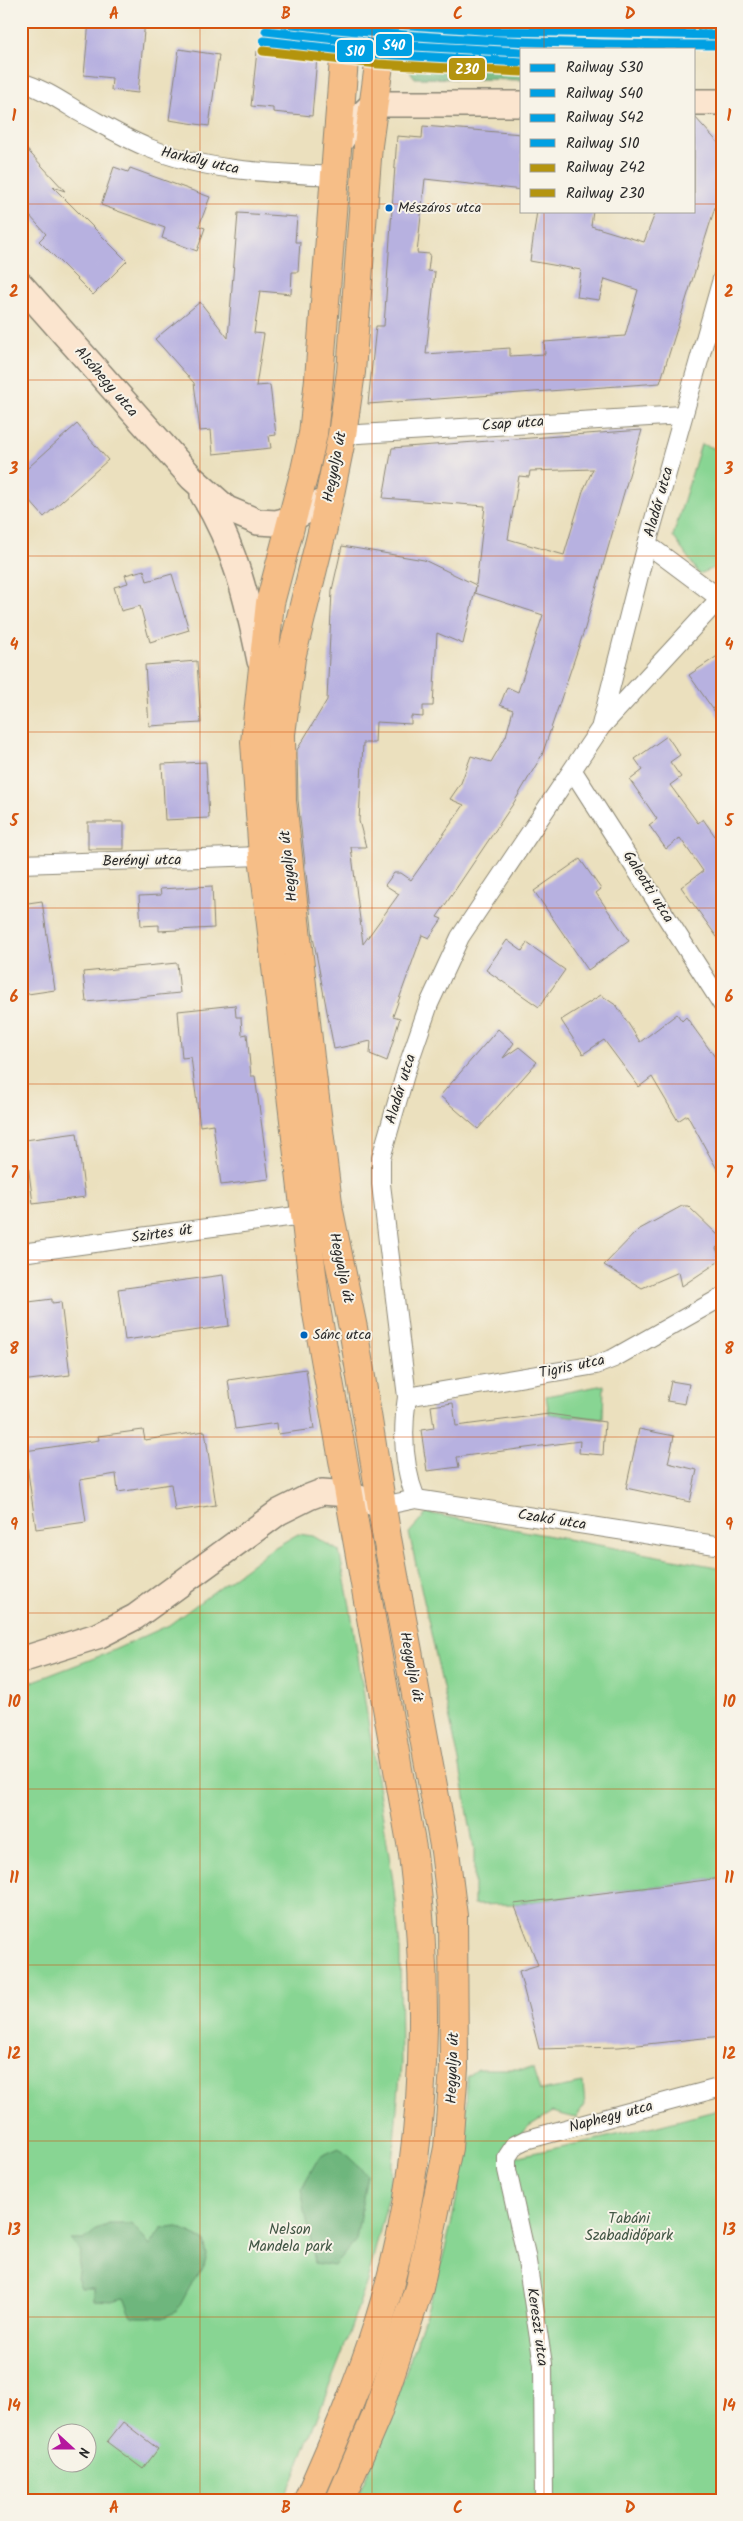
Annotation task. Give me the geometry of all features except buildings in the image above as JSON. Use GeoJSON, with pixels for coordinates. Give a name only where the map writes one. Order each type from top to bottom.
{"type":"FeatureCollection","features":[{"type":"Feature","properties":{"kind":"main road","name":"Hegyalja út"},"geometry":{"type":"LineString","coordinates":[[308,2500],[354,2393],[379,2321],[393,2270],[408,2203],[418,2140],[423,2067],[422,1939],[413,1854],[316,1308],[303,1215],[263,856],[255,742],[270,603],[313,434],[336,176],[336,148],[347,21]]}},
{"type":"Feature","properties":{"kind":"main road","name":"Hegyalja út"},"geometry":{"type":"LineString","coordinates":[[340,2500],[376,2414],[419,2288],[448,2148],[454,2068],[452,1916],[444,1851],[382,1506],[354,1328],[329,1211],[282,801],[281,734],[291,658],[342,435],[357,308],[373,104],[385,21]]}},
{"type":"Feature","properties":{"kind":"street","name":"Harkály utca"},"geometry":{"type":"LineString","coordinates":[[21,82],[41,88],[81,113],[148,148],[177,158],[245,171],[336,176]]}},
{"type":"Feature","properties":{"kind":"street"},"geometry":{"type":"LineString","coordinates":[[696,102],[722,102]]}},
{"type":"Feature","properties":{"kind":"street"},"geometry":{"type":"LineString","coordinates":[[336,148],[352,124],[373,104],[520,104]]}},
{"type":"Feature","properties":{"kind":"street","name":"Aladár utca"},"geometry":{"type":"LineString","coordinates":[[601,726],[647,544],[722,279]]}},
{"type":"Feature","properties":{"kind":"street","name":"Alsóhegy utca"},"geometry":{"type":"LineString","coordinates":[[21,285],[192,478],[227,509],[244,517],[267,522],[291,519],[328,499]]}},
{"type":"Feature","properties":{"kind":"street","name":"Csap utca"},"geometry":{"type":"LineString","coordinates":[[342,435],[684,415]]}},
{"type":"Feature","properties":{"kind":"street","name":"Alsóhegy utca"},"geometry":{"type":"LineString","coordinates":[[192,478],[220,527],[242,579],[262,668]]}},
{"type":"Feature","properties":{"kind":"street"},"geometry":{"type":"LineString","coordinates":[[647,544],[721,598]]}},
{"type":"Feature","properties":{"kind":"street","name":"Aladár utca"},"geometry":{"type":"LineString","coordinates":[[416,1500],[408,1481],[403,1426],[407,1397],[381,1184],[383,1149],[406,1071],[443,970],[460,937],[573,771],[601,726],[721,598]]}},
{"type":"Feature","properties":{"kind":"street","name":"Galeotti utca"},"geometry":{"type":"LineString","coordinates":[[573,771],[722,1004]]}},
{"type":"Feature","properties":{"kind":"street","name":"Berényi utca"},"geometry":{"type":"LineString","coordinates":[[21,864],[263,856]]}},
{"type":"Feature","properties":{"kind":"street","name":"Szirtes út"},"geometry":{"type":"LineString","coordinates":[[21,1254],[303,1215]]}},
{"type":"Feature","properties":{"kind":"street","name":"Tigris utca"},"geometry":{"type":"LineString","coordinates":[[407,1397],[596,1365],[614,1358],[722,1297]]}},
{"type":"Feature","properties":{"kind":"street"},"geometry":{"type":"LineString","coordinates":[[21,1660],[100,1635],[135,1617],[280,1512],[309,1497],[322,1492],[348,1494],[382,1506]]}},
{"type":"Feature","properties":{"kind":"street","name":"Czakó utca"},"geometry":{"type":"LineString","coordinates":[[382,1506],[416,1500],[722,1546]]}},
{"type":"Feature","properties":{"kind":"street","name":"Naphegy utca"},"geometry":{"type":"LineString","coordinates":[[507,2157],[515,2146],[526,2140],[722,2087]]}},
{"type":"Feature","properties":{"kind":"street","name":"Kereszt utca"},"geometry":{"type":"LineString","coordinates":[[507,2157],[511,2194],[526,2255],[543,2364],[544,2500]]}},
{"type":"Feature","properties":{"kind":"green space"},"geometry":{"type":"Polygon","coordinates":[[[411,21],[422,21],[420,50],[520,54],[520,80],[415,78],[405,66],[411,21]]]}},
{"type":"Feature","properties":{"kind":"green space"},"geometry":{"type":"Polygon","coordinates":[[[701,444],[722,451],[722,565],[699,574],[673,536],[701,444]]]}},
{"type":"Feature","properties":{"kind":"green space"},"geometry":{"type":"Polygon","coordinates":[[[604,1385],[603,1419],[549,1414],[546,1396],[604,1385]]]}},
{"type":"Feature","properties":{"kind":"green space"},"geometry":{"type":"Polygon","coordinates":[[[427,1513],[722,1568],[722,1878],[514,1904],[474,1905],[474,1849],[459,1761],[409,1533],[427,1513]]]}},
{"type":"Feature","properties":{"kind":"green space","name":"Nelson Mandela park"},"geometry":{"type":"Polygon","coordinates":[[[298,1534],[313,1536],[339,1551],[350,1606],[393,1881],[400,1948],[401,2065],[389,2195],[368,2278],[343,2351],[285,2500],[21,2500],[21,1686],[105,1654],[169,1625],[270,1550],[298,1534]]]}},
{"type":"Feature","properties":{"kind":"green space","name":"Tabáni Szabadidőpark"},"geometry":{"type":"Polygon","coordinates":[[[478,2069],[533,2069],[540,2091],[583,2083],[585,2105],[576,2118],[552,2112],[529,2126],[509,2147],[519,2156],[654,2127],[722,2109],[722,2500],[355,2500],[367,2475],[408,2366],[433,2292],[453,2217],[462,2166],[467,2077],[478,2069]]]}},
{"type":"Feature","properties":{"kind":"green space"},"geometry":{"type":"Polygon","coordinates":[[[339,2148],[367,2174],[356,2240],[334,2266],[315,2263],[301,2189],[319,2157],[339,2148]]]}},
{"type":"Feature","properties":{"kind":"green space"},"geometry":{"type":"Polygon","coordinates":[[[109,2224],[132,2224],[150,2246],[161,2229],[176,2227],[204,2240],[207,2255],[204,2267],[192,2283],[177,2311],[165,2317],[132,2317],[124,2298],[111,2301],[94,2300],[94,2288],[81,2288],[77,2278],[81,2252],[71,2240],[84,2240],[95,2231],[109,2224]]]}},
{"type":"Feature","properties":{"kind":"rail line","name":"S30"},"geometry":{"type":"LineString","coordinates":[[269,21],[382,33],[551,43],[722,45]]}},
{"type":"Feature","properties":{"kind":"rail line","name":"S42"},"geometry":{"type":"LineString","coordinates":[[353,21],[495,31],[722,35]]}},
{"type":"Feature","properties":{"kind":"rail line","name":"Z42"},"geometry":{"type":"LineString","coordinates":[[495,21],[722,25]]}},
{"type":"Feature","properties":{"kind":"rail line","name":"S40"},"geometry":{"type":"LineString","coordinates":[[266,31],[379,44],[520,52]]}},
{"type":"Feature","properties":{"kind":"rail line","name":"S10"},"geometry":{"type":"LineString","coordinates":[[264,41],[379,54],[520,62]]}},
{"type":"Feature","properties":{"kind":"rail line","name":"Z30"},"geometry":{"type":"LineString","coordinates":[[263,51],[378,64],[520,72]]}},
{"type":"Feature","properties":{"kind":"place","name":"Mészáros utca"},"geometry":{"type":"Point","coordinates":[389,208]}},
{"type":"Feature","properties":{"kind":"place","name":"Sánc utca"},"geometry":{"type":"Point","coordinates":[304,1335]}}]}
